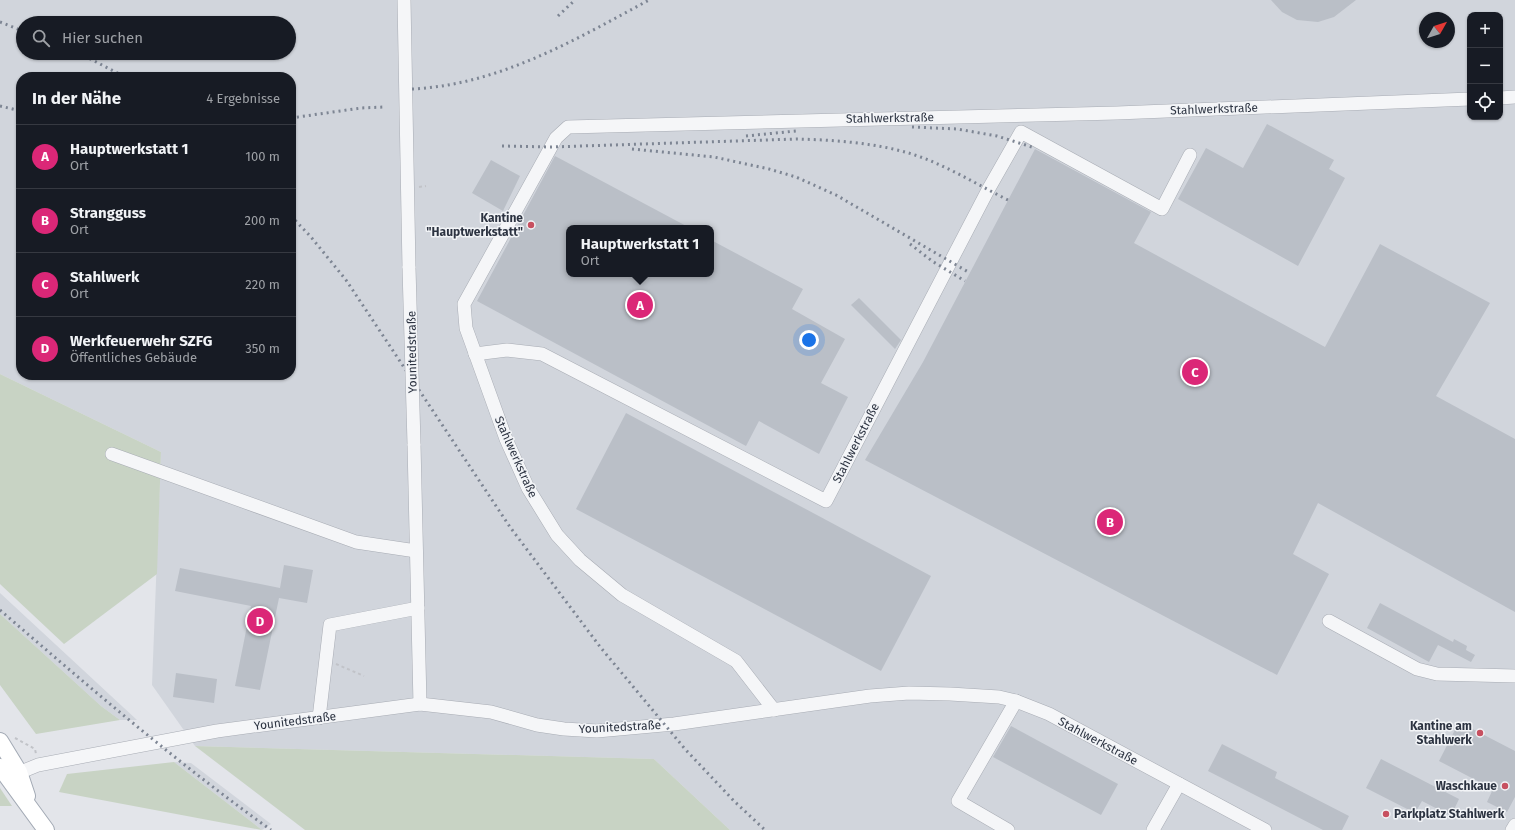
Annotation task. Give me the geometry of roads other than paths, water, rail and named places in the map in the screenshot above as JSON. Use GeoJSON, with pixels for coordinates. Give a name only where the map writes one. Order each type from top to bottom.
{"type":"FeatureCollection","features":[{"type":"Feature","properties":{"kind":"main road"},"geometry":{"type":"LineString","coordinates":[[0,741],[9,772],[30,808],[46,830]]}},
{"type":"Feature","properties":{"kind":"lane","name":"Younitedstraße"},"geometry":{"type":"LineString","coordinates":[[404,0],[420,704]]}},
{"type":"Feature","properties":{"kind":"lane"},"geometry":{"type":"LineString","coordinates":[[1503,98],[1515,97]]}},
{"type":"Feature","properties":{"kind":"lane","name":"Stahlwerkstraße"},"geometry":{"type":"LineString","coordinates":[[1265,830],[1049,714],[1016,701],[999,697],[909,693],[870,696],[774,710],[736,661],[622,595],[580,560],[557,536],[528,488],[506,439],[466,328],[464,304],[556,138],[568,127],[1117,113],[1467,99]]}},
{"type":"Feature","properties":{"kind":"lane","name":"Stahlwerkstraße"},"geometry":{"type":"LineString","coordinates":[[475,354],[507,350],[542,354],[826,501],[984,196],[1021,132],[1162,209],[1190,155]]}},
{"type":"Feature","properties":{"kind":"lane"},"geometry":{"type":"LineString","coordinates":[[112,454],[356,542],[416,551]]}},
{"type":"Feature","properties":{"kind":"lane"},"geometry":{"type":"LineString","coordinates":[[319,718],[330,625],[418,608]]}},
{"type":"Feature","properties":{"kind":"lane"},"geometry":{"type":"LineString","coordinates":[[1329,621],[1417,669],[1427,672],[1515,676]]}},
{"type":"Feature","properties":{"kind":"lane"},"geometry":{"type":"LineString","coordinates":[[1008,830],[958,802],[1016,701]]}},
{"type":"Feature","properties":{"kind":"lane","name":"Younitedstraße"},"geometry":{"type":"LineString","coordinates":[[9,772],[38,765],[217,731],[420,704],[491,712],[536,725],[564,729],[597,731],[674,724],[774,710]]}},
{"type":"Feature","properties":{"kind":"lane"},"geometry":{"type":"LineString","coordinates":[[1153,830],[1179,784]]}},
{"type":"Feature","properties":{"kind":"railway"},"geometry":{"type":"LineString","coordinates":[[558,16],[575,0]]}},
{"type":"Feature","properties":{"kind":"railway"},"geometry":{"type":"LineString","coordinates":[[412,89],[444,86],[505,70],[564,45],[649,0]]}},
{"type":"Feature","properties":{"kind":"railway"},"geometry":{"type":"LineString","coordinates":[[0,22],[16,28]]}},
{"type":"Feature","properties":{"kind":"railway"},"geometry":{"type":"LineString","coordinates":[[92,60],[115,72]]}},
{"type":"Feature","properties":{"kind":"railway"},"geometry":{"type":"LineString","coordinates":[[0,106],[16,110]]}},
{"type":"Feature","properties":{"kind":"railway"},"geometry":{"type":"LineString","coordinates":[[296,117],[361,108],[384,107]]}},
{"type":"Feature","properties":{"kind":"railway"},"geometry":{"type":"LineString","coordinates":[[912,127],[957,129],[997,136],[1035,148]]}},
{"type":"Feature","properties":{"kind":"railway"},"geometry":{"type":"LineString","coordinates":[[746,136],[796,131]]}},
{"type":"Feature","properties":{"kind":"railway"},"geometry":{"type":"LineString","coordinates":[[502,146],[551,147],[797,139],[855,143],[884,147],[925,158],[1008,200]]}},
{"type":"Feature","properties":{"kind":"railway"},"geometry":{"type":"LineString","coordinates":[[632,149],[714,157],[769,169],[796,177],[836,195],[970,273]]}},
{"type":"Feature","properties":{"kind":"railway"},"geometry":{"type":"LineString","coordinates":[[296,221],[311,237],[346,280],[510,527],[601,648],[685,749],[734,801],[765,830]]}},
{"type":"Feature","properties":{"kind":"railway"},"geometry":{"type":"LineString","coordinates":[[910,244],[932,261],[965,281]]}},
{"type":"Feature","properties":{"kind":"railway"},"geometry":{"type":"LineString","coordinates":[[0,610],[167,751],[271,830]]}},
{"type":"Feature","properties":{"kind":"place","name":"Kantine \"Hauptwerkstatt\""},"geometry":{"type":"Point","coordinates":[531,225]}},
{"type":"Feature","properties":{"kind":"place","name":"Hauptwerkstatt 1"},"geometry":{"type":"Point","coordinates":[640,305]}},
{"type":"Feature","properties":{"kind":"place","name":"Stahlwerk"},"geometry":{"type":"Point","coordinates":[1195,372]}},
{"type":"Feature","properties":{"kind":"place","name":"Strangguss"},"geometry":{"type":"Point","coordinates":[1110,522]}},
{"type":"Feature","properties":{"kind":"place","name":"Werkfeuerwehr SZFG"},"geometry":{"type":"Point","coordinates":[260,621]}},
{"type":"Feature","properties":{"kind":"place","name":"Kantine am Stahlwerk"},"geometry":{"type":"Point","coordinates":[1480,733]}},
{"type":"Feature","properties":{"kind":"place","name":"Waschkaue"},"geometry":{"type":"Point","coordinates":[1505,786]}},
{"type":"Feature","properties":{"kind":"place","name":"Parkplatz Stahlwerk"},"geometry":{"type":"Point","coordinates":[1386,814]}}]}
